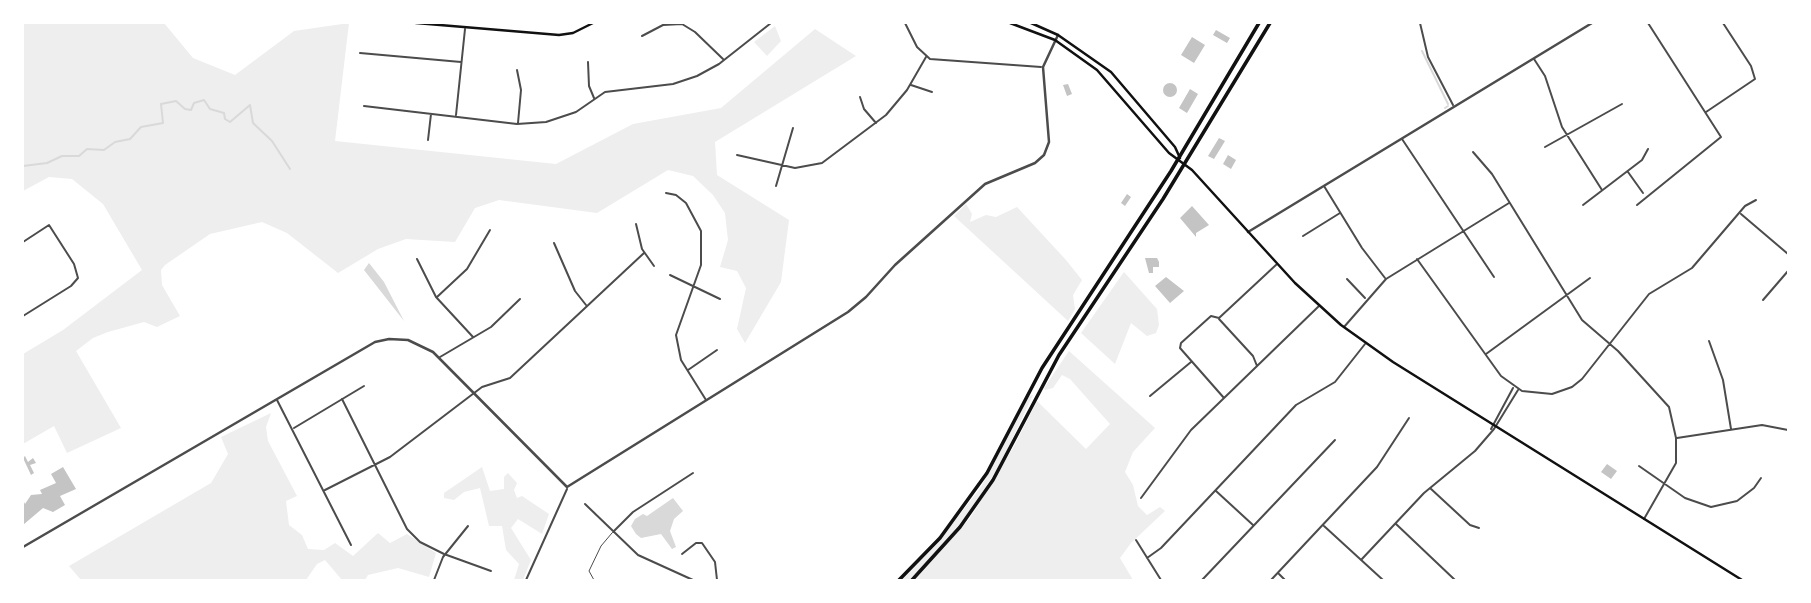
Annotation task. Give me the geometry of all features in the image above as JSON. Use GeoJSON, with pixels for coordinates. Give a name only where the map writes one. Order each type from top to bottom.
{"type":"FeatureCollection","features":[{"type":"Feature","properties":{"kind":"main road"},"geometry":{"type":"LineString","coordinates":[[416,23],[567,35],[593,23]]}},
{"type":"Feature","properties":{"kind":"main road"},"geometry":{"type":"LineString","coordinates":[[1010,23],[1055,40],[1097,70],[1169,153],[1186,163],[1277,264],[1319,306],[1365,343],[1742,580]]}},
{"type":"Feature","properties":{"kind":"main road"},"geometry":{"type":"LineString","coordinates":[[1031,23],[1058,35],[1118,79],[1175,147],[1180,158]]}},
{"type":"Feature","properties":{"kind":"main road"},"geometry":{"type":"LineString","coordinates":[[899,580],[940,538],[976,491],[1042,368],[1180,158],[1259,23]]}},
{"type":"Feature","properties":{"kind":"main road"},"geometry":{"type":"LineString","coordinates":[[912,580],[947,543],[981,499],[1059,355],[1186,163],[1270,23]]}},
{"type":"Feature","properties":{"kind":"street"},"geometry":{"type":"LineString","coordinates":[[762,23],[765,27]]}},
{"type":"Feature","properties":{"kind":"street"},"geometry":{"type":"LineString","coordinates":[[364,106],[517,124],[557,120],[612,90],[690,80],[723,60],[771,23]]}},
{"type":"Feature","properties":{"kind":"street"},"geometry":{"type":"LineString","coordinates":[[905,23],[916,47],[926,57],[946,61],[1043,67]]}},
{"type":"Feature","properties":{"kind":"street"},"geometry":{"type":"LineString","coordinates":[[1420,23],[1428,57],[1453,106]]}},
{"type":"Feature","properties":{"kind":"street"},"geometry":{"type":"LineString","coordinates":[[1248,232],[1592,23]]}},
{"type":"Feature","properties":{"kind":"street"},"geometry":{"type":"LineString","coordinates":[[1637,205],[1719,141],[1720,136],[1648,23]]}},
{"type":"Feature","properties":{"kind":"street"},"geometry":{"type":"LineString","coordinates":[[1705,113],[1752,82],[1755,76],[1723,23]]}},
{"type":"Feature","properties":{"kind":"street"},"geometry":{"type":"LineString","coordinates":[[642,36],[663,25],[682,24],[695,32],[723,60]]}},
{"type":"Feature","properties":{"kind":"street"},"geometry":{"type":"LineString","coordinates":[[456,116],[465,29]]}},
{"type":"Feature","properties":{"kind":"street"},"geometry":{"type":"LineString","coordinates":[[526,580],[567,487],[848,312],[866,297],[895,265],[985,184],[1035,163],[1044,155],[1049,142],[1043,67],[1058,35]]}},
{"type":"Feature","properties":{"kind":"street"},"geometry":{"type":"LineString","coordinates":[[360,53],[461,62]]}},
{"type":"Feature","properties":{"kind":"street"},"geometry":{"type":"LineString","coordinates":[[737,155],[799,168],[822,163],[877,124],[910,84],[926,57]]}},
{"type":"Feature","properties":{"kind":"street"},"geometry":{"type":"LineString","coordinates":[[1534,58],[1547,83],[1566,135],[1602,190]]}},
{"type":"Feature","properties":{"kind":"street"},"geometry":{"type":"LineString","coordinates":[[588,62],[589,86],[594,99]]}},
{"type":"Feature","properties":{"kind":"street"},"geometry":{"type":"LineString","coordinates":[[517,70],[521,90],[517,124]]}},
{"type":"Feature","properties":{"kind":"street"},"geometry":{"type":"LineString","coordinates":[[910,84],[923,91],[932,92]]}},
{"type":"Feature","properties":{"kind":"street"},"geometry":{"type":"LineString","coordinates":[[860,97],[864,109],[877,124]]}},
{"type":"Feature","properties":{"kind":"street"},"geometry":{"type":"LineString","coordinates":[[1545,147],[1622,104]]}},
{"type":"Feature","properties":{"kind":"street"},"geometry":{"type":"LineString","coordinates":[[428,140],[431,114]]}},
{"type":"Feature","properties":{"kind":"street"},"geometry":{"type":"LineString","coordinates":[[776,186],[793,128]]}},
{"type":"Feature","properties":{"kind":"street"},"geometry":{"type":"LineString","coordinates":[[1401,138],[1494,277]]}},
{"type":"Feature","properties":{"kind":"street"},"geometry":{"type":"LineString","coordinates":[[1583,205],[1642,160],[1648,149]]}},
{"type":"Feature","properties":{"kind":"street"},"geometry":{"type":"LineString","coordinates":[[1473,152],[1486,166],[1510,202],[1583,320],[1666,401],[1673,418],[1676,463],[1644,519]]}},
{"type":"Feature","properties":{"kind":"street"},"geometry":{"type":"LineString","coordinates":[[1627,172],[1643,192]]}},
{"type":"Feature","properties":{"kind":"street"},"geometry":{"type":"LineString","coordinates":[[1324,185],[1386,279]]}},
{"type":"Feature","properties":{"kind":"street"},"geometry":{"type":"LineString","coordinates":[[666,193],[682,199],[699,225],[703,251],[676,335],[678,355],[706,401]]}},
{"type":"Feature","properties":{"kind":"street"},"geometry":{"type":"LineString","coordinates":[[1417,259],[1501,376],[1519,389],[1545,395],[1572,387],[1649,295],[1692,268],[1740,213],[1756,200]]}},
{"type":"Feature","properties":{"kind":"street"},"geometry":{"type":"LineString","coordinates":[[1344,327],[1386,279],[1510,202]]}},
{"type":"Feature","properties":{"kind":"street"},"geometry":{"type":"LineString","coordinates":[[1303,236],[1341,213]]}},
{"type":"Feature","properties":{"kind":"street"},"geometry":{"type":"LineString","coordinates":[[1740,213],[1788,254]]}},
{"type":"Feature","properties":{"kind":"street"},"geometry":{"type":"LineString","coordinates":[[636,224],[644,253],[654,266]]}},
{"type":"Feature","properties":{"kind":"street"},"geometry":{"type":"LineString","coordinates":[[23,243],[49,225],[74,264],[78,278],[71,286],[23,316]]}},
{"type":"Feature","properties":{"kind":"street"},"geometry":{"type":"LineString","coordinates":[[436,297],[467,269],[490,230]]}},
{"type":"Feature","properties":{"kind":"street"},"geometry":{"type":"LineString","coordinates":[[554,243],[575,291],[587,305]]}},
{"type":"Feature","properties":{"kind":"street"},"geometry":{"type":"LineString","coordinates":[[325,489],[376,464],[484,385],[507,380],[644,253]]}},
{"type":"Feature","properties":{"kind":"street"},"geometry":{"type":"LineString","coordinates":[[417,259],[436,297],[473,338]]}},
{"type":"Feature","properties":{"kind":"street"},"geometry":{"type":"LineString","coordinates":[[1219,318],[1277,264]]}},
{"type":"Feature","properties":{"kind":"street"},"geometry":{"type":"LineString","coordinates":[[1763,300],[1788,271]]}},
{"type":"Feature","properties":{"kind":"street"},"geometry":{"type":"LineString","coordinates":[[670,275],[720,299]]}},
{"type":"Feature","properties":{"kind":"street"},"geometry":{"type":"LineString","coordinates":[[1485,355],[1590,278]]}},
{"type":"Feature","properties":{"kind":"street"},"geometry":{"type":"LineString","coordinates":[[1347,279],[1366,299]]}},
{"type":"Feature","properties":{"kind":"street"},"geometry":{"type":"LineString","coordinates":[[439,357],[491,327],[520,299]]}},
{"type":"Feature","properties":{"kind":"street"},"geometry":{"type":"LineString","coordinates":[[1141,498],[1191,430],[1319,306]]}},
{"type":"Feature","properties":{"kind":"street"},"geometry":{"type":"LineString","coordinates":[[1224,398],[1180,348],[1181,343],[1211,316],[1219,318],[1253,356],[1258,367]]}},
{"type":"Feature","properties":{"kind":"street"},"geometry":{"type":"LineString","coordinates":[[23,547],[375,342],[408,340],[426,347],[567,487]]}},
{"type":"Feature","properties":{"kind":"street"},"geometry":{"type":"LineString","coordinates":[[1709,341],[1723,380],[1731,430]]}},
{"type":"Feature","properties":{"kind":"street"},"geometry":{"type":"LineString","coordinates":[[1147,558],[1161,548],[1296,405],[1329,387],[1342,376],[1365,343]]}},
{"type":"Feature","properties":{"kind":"street"},"geometry":{"type":"LineString","coordinates":[[687,370],[717,350]]}},
{"type":"Feature","properties":{"kind":"street"},"geometry":{"type":"LineString","coordinates":[[1150,396],[1191,361]]}},
{"type":"Feature","properties":{"kind":"street"},"geometry":{"type":"LineString","coordinates":[[293,428],[364,386]]}},
{"type":"Feature","properties":{"kind":"street"},"geometry":{"type":"LineString","coordinates":[[1494,425],[1514,386]]}},
{"type":"Feature","properties":{"kind":"street"},"geometry":{"type":"LineString","coordinates":[[1361,559],[1429,488],[1475,451],[1519,389]]}},
{"type":"Feature","properties":{"kind":"street"},"geometry":{"type":"LineString","coordinates":[[342,398],[407,529],[420,542],[491,571]]}},
{"type":"Feature","properties":{"kind":"street"},"geometry":{"type":"LineString","coordinates":[[276,400],[325,489],[351,545]]}},
{"type":"Feature","properties":{"kind":"street"},"geometry":{"type":"LineString","coordinates":[[1271,580],[1377,467],[1409,418]]}},
{"type":"Feature","properties":{"kind":"street"},"geometry":{"type":"LineString","coordinates":[[1676,438],[1766,425],[1788,430]]}},
{"type":"Feature","properties":{"kind":"street"},"geometry":{"type":"LineString","coordinates":[[1202,580],[1335,440]]}},
{"type":"Feature","properties":{"kind":"street"},"geometry":{"type":"LineString","coordinates":[[1639,466],[1693,503],[1718,506],[1742,497],[1761,478]]}},
{"type":"Feature","properties":{"kind":"street"},"geometry":{"type":"LineString","coordinates":[[613,532],[633,512],[693,473]]}},
{"type":"Feature","properties":{"kind":"street"},"geometry":{"type":"LineString","coordinates":[[1429,488],[1470,525],[1479,528]]}},
{"type":"Feature","properties":{"kind":"street"},"geometry":{"type":"LineString","coordinates":[[1216,490],[1254,525]]}},
{"type":"Feature","properties":{"kind":"street"},"geometry":{"type":"LineString","coordinates":[[585,504],[648,561],[693,580]]}},
{"type":"Feature","properties":{"kind":"street"},"geometry":{"type":"LineString","coordinates":[[1395,523],[1455,580]]}},
{"type":"Feature","properties":{"kind":"street"},"geometry":{"type":"LineString","coordinates":[[1323,525],[1383,580]]}},
{"type":"Feature","properties":{"kind":"street"},"geometry":{"type":"LineString","coordinates":[[434,580],[444,554],[468,526]]}},
{"type":"Feature","properties":{"kind":"street"},"geometry":{"type":"LineString","coordinates":[[1136,540],[1161,580]]}},
{"type":"Feature","properties":{"kind":"street"},"geometry":{"type":"LineString","coordinates":[[682,554],[696,543],[702,543],[715,562],[717,580]]}},
{"type":"Feature","properties":{"kind":"street"},"geometry":{"type":"LineString","coordinates":[[1278,573],[1285,580]]}},
{"type":"Feature","properties":{"kind":"lane"},"geometry":{"type":"LineString","coordinates":[[594,580],[589,571],[601,546],[613,532]]}},
{"type":"Feature","properties":{"kind":"shaded area"},"geometry":{"type":"Polygon","coordinates":[[[23,23],[164,23],[193,58],[235,75],[294,31],[349,23],[335,141],[556,164],[633,124],[721,108],[815,29],[856,56],[715,142],[717,175],[789,220],[781,282],[745,343],[737,329],[746,288],[737,271],[720,267],[728,240],[725,213],[713,195],[693,176],[668,170],[597,213],[499,200],[475,208],[455,242],[406,239],[378,249],[338,273],[287,233],[262,222],[210,234],[165,265],[161,270],[162,285],[180,316],[157,327],[144,322],[108,332],[93,338],[76,351],[121,428],[67,453],[54,426],[23,444],[23,354],[63,330],[142,270],[103,204],[72,179],[49,177],[23,191],[23,23]]]}},
{"type":"Feature","properties":{"kind":"shaded area"},"geometry":{"type":"Polygon","coordinates":[[[775,26],[781,41],[767,56],[754,42],[775,26]]]}},
{"type":"Feature","properties":{"kind":"shaded area"},"geometry":{"type":"Polygon","coordinates":[[[966,204],[972,214],[970,222],[986,215],[996,217],[1017,207],[1066,260],[1082,280],[1073,295],[1075,309],[1068,321],[954,216],[966,204]]]}},
{"type":"Feature","properties":{"kind":"shaded area"},"geometry":{"type":"Polygon","coordinates":[[[369,263],[384,282],[404,321],[364,270],[369,263]]]}},
{"type":"Feature","properties":{"kind":"shaded area"},"geometry":{"type":"Polygon","coordinates":[[[1124,272],[1157,309],[1159,325],[1156,333],[1147,336],[1131,323],[1115,364],[1081,333],[1124,272]]]}},
{"type":"Feature","properties":{"kind":"shaded area"},"geometry":{"type":"Polygon","coordinates":[[[1069,351],[1155,428],[1133,452],[1125,472],[1133,485],[1138,506],[1147,515],[1160,507],[1165,511],[1131,543],[1120,558],[1133,580],[915,580],[970,518],[1013,448],[1037,401],[1086,449],[1110,424],[1070,379],[1062,375],[1053,388],[1045,390],[1069,351]]]}},
{"type":"Feature","properties":{"kind":"shaded area"},"geometry":{"type":"Polygon","coordinates":[[[1033,395],[1001,463],[968,514],[909,580],[902,580],[936,545],[981,487],[1029,396],[1033,395]]]}},
{"type":"Feature","properties":{"kind":"shaded area"},"geometry":{"type":"Polygon","coordinates":[[[271,413],[266,427],[268,441],[297,496],[286,501],[289,525],[302,535],[308,549],[324,550],[335,543],[353,556],[378,533],[390,543],[407,534],[436,553],[429,577],[398,568],[368,575],[365,580],[342,580],[325,560],[317,564],[306,580],[81,580],[69,566],[211,483],[228,454],[221,437],[271,413]]]}},
{"type":"Feature","properties":{"kind":"shaded area"},"geometry":{"type":"Polygon","coordinates":[[[482,467],[490,491],[504,489],[504,477],[508,473],[517,483],[514,490],[517,498],[522,496],[549,514],[542,534],[518,519],[511,528],[531,560],[523,580],[514,580],[519,564],[506,550],[502,526],[489,526],[480,488],[464,492],[454,500],[444,498],[444,493],[482,467]]]}},
{"type":"Feature","properties":{"kind":"shaded area"},"geometry":{"type":"Polygon","coordinates":[[[673,498],[683,511],[674,519],[670,531],[676,547],[672,549],[661,534],[641,538],[636,534],[631,526],[635,519],[643,514],[647,516],[673,498]]]}},
{"type":"Feature","properties":{"kind":"building"},"geometry":{"type":"Polygon","coordinates":[[[1216,30],[1230,38],[1227,43],[1213,35],[1216,30]]]}},
{"type":"Feature","properties":{"kind":"building"},"geometry":{"type":"Polygon","coordinates":[[[1192,37],[1205,45],[1194,63],[1181,55],[1192,37]]]}},
{"type":"Feature","properties":{"kind":"building"},"geometry":{"type":"Polygon","coordinates":[[[1167,83],[1173,83],[1177,90],[1173,97],[1167,97],[1163,93],[1163,87],[1167,83]]]}},
{"type":"Feature","properties":{"kind":"building"},"geometry":{"type":"Polygon","coordinates":[[[1068,84],[1072,94],[1067,96],[1063,85],[1068,84]]]}},
{"type":"Feature","properties":{"kind":"building"},"geometry":{"type":"Polygon","coordinates":[[[1190,89],[1198,94],[1187,113],[1179,108],[1190,89]]]}},
{"type":"Feature","properties":{"kind":"building"},"geometry":{"type":"Polygon","coordinates":[[[1219,138],[1225,141],[1214,159],[1208,156],[1219,138]]]}},
{"type":"Feature","properties":{"kind":"building"},"geometry":{"type":"Polygon","coordinates":[[[1228,155],[1236,160],[1231,169],[1223,164],[1228,155]]]}},
{"type":"Feature","properties":{"kind":"building"},"geometry":{"type":"Polygon","coordinates":[[[1127,194],[1131,197],[1125,206],[1121,203],[1127,194]]]}},
{"type":"Feature","properties":{"kind":"building"},"geometry":{"type":"Polygon","coordinates":[[[1192,206],[1209,225],[1196,233],[1196,237],[1180,218],[1192,206]]]}},
{"type":"Feature","properties":{"kind":"building"},"geometry":{"type":"Polygon","coordinates":[[[1145,258],[1157,258],[1159,267],[1153,267],[1153,273],[1149,273],[1145,258]]]}},
{"type":"Feature","properties":{"kind":"building"},"geometry":{"type":"Polygon","coordinates":[[[1166,277],[1184,291],[1170,303],[1155,286],[1166,277]]]}},
{"type":"Feature","properties":{"kind":"building"},"geometry":{"type":"Polygon","coordinates":[[[25,456],[28,462],[33,458],[36,463],[30,465],[34,473],[31,475],[23,458],[25,456]]]}},
{"type":"Feature","properties":{"kind":"building"},"geometry":{"type":"Polygon","coordinates":[[[1607,464],[1617,471],[1611,479],[1601,472],[1607,464]]]}},
{"type":"Feature","properties":{"kind":"building"},"geometry":{"type":"Polygon","coordinates":[[[63,467],[76,489],[60,496],[65,505],[53,512],[43,508],[23,525],[23,500],[25,504],[31,495],[42,494],[40,490],[56,483],[51,474],[63,467]]]}},
{"type":"Feature","properties":{"kind":"waterway"},"geometry":{"type":"LineString","coordinates":[[1422,51],[1448,104]]}},
{"type":"Feature","properties":{"kind":"waterway"},"geometry":{"type":"LineString","coordinates":[[23,166],[47,163],[62,156],[79,156],[87,149],[104,150],[115,142],[130,139],[141,127],[163,123],[161,104],[176,101],[185,109],[191,110],[194,103],[204,100],[210,109],[224,113],[225,119],[230,122],[250,105],[253,123],[272,141],[290,169]]}}]}
